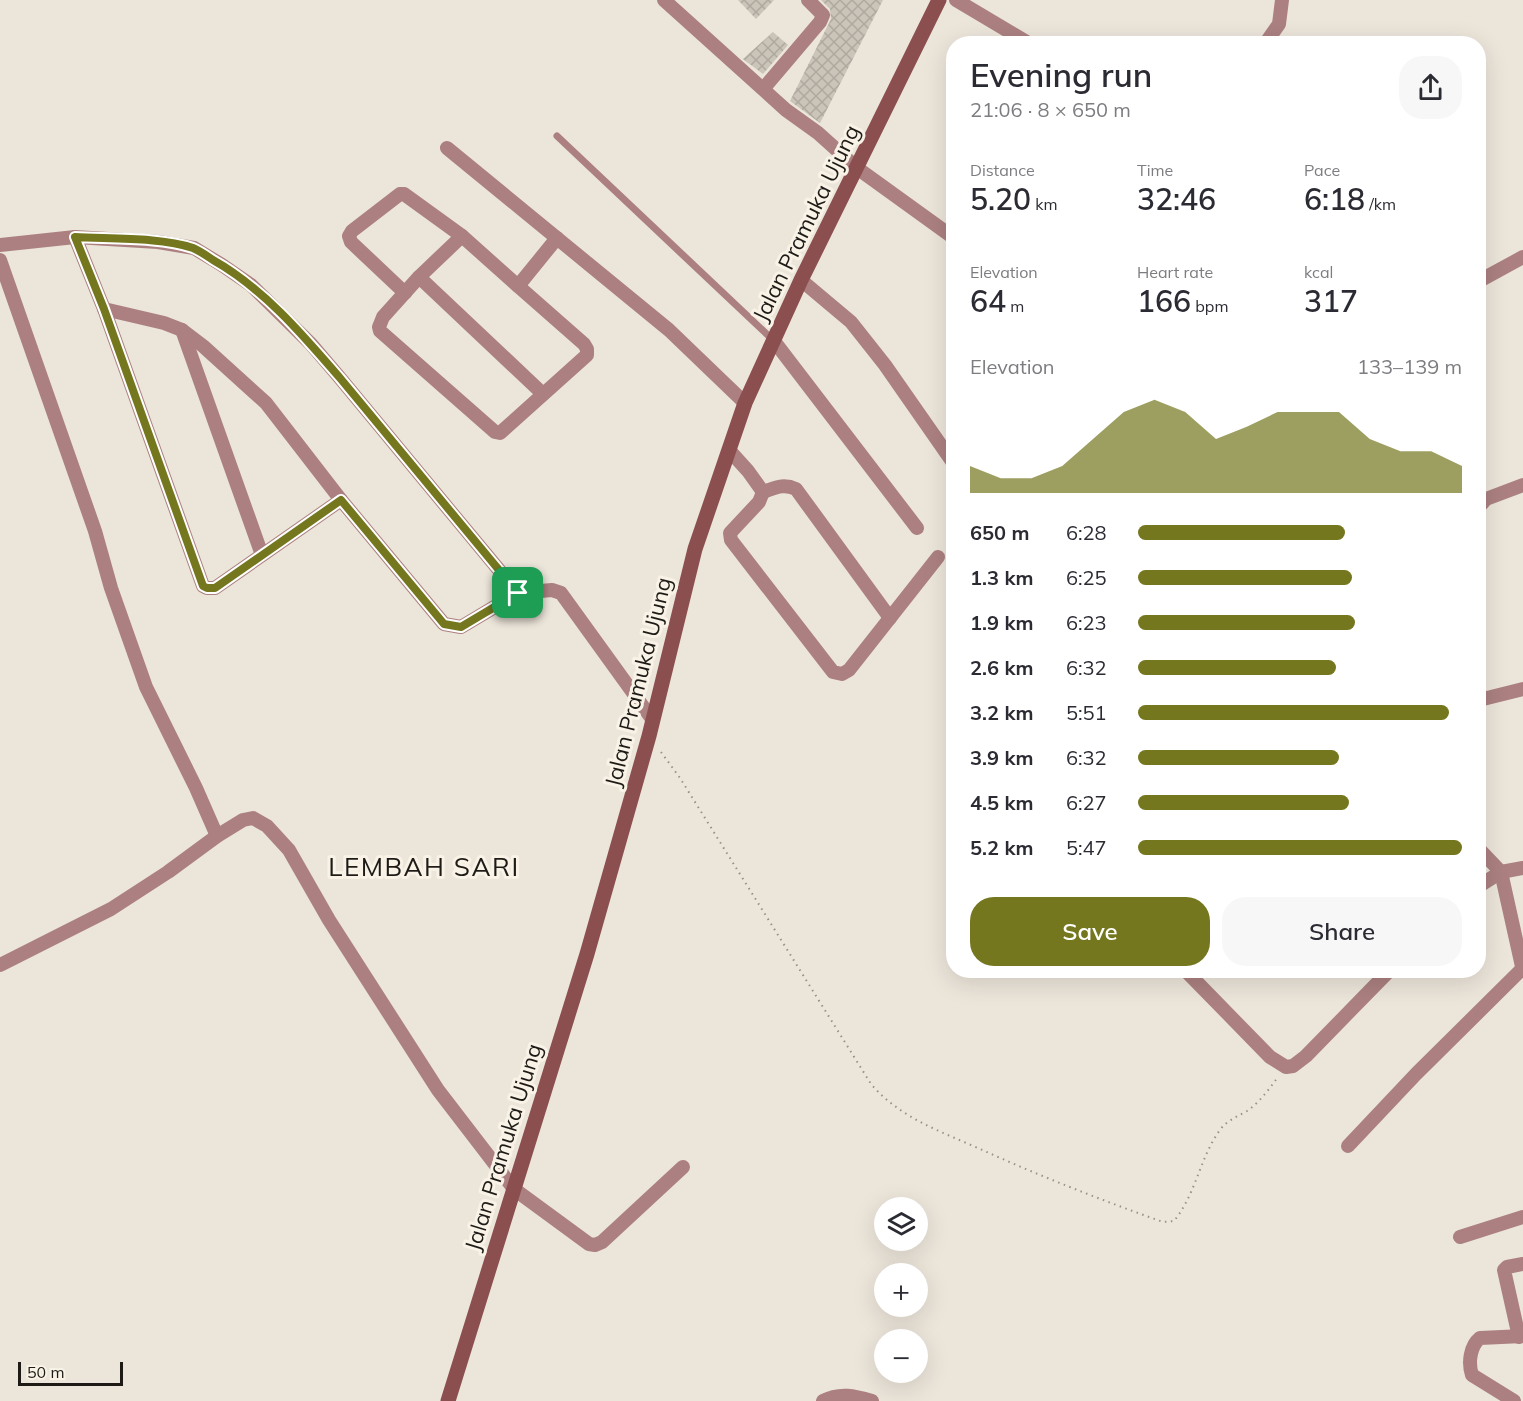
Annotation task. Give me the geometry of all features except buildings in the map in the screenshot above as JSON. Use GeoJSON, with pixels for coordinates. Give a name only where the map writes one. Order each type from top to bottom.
{"type":"FeatureCollection","features":[{"type":"Feature","properties":{"kind":"street"},"geometry":{"type":"LineString","coordinates":[[664,0],[786,110],[818,133],[857,168],[946,232]]}},
{"type":"Feature","properties":{"kind":"street"},"geometry":{"type":"LineString","coordinates":[[764,88],[820,22],[823,15],[808,0]]}},
{"type":"Feature","properties":{"kind":"street","name":"Jalan Pramuka Ujung"},"geometry":{"type":"LineString","coordinates":[[452,1399],[587,954],[649,736],[695,549],[745,403],[801,280],[939,0]]}},
{"type":"Feature","properties":{"kind":"street"},"geometry":{"type":"LineString","coordinates":[[956,0],[1017,36]]}},
{"type":"Feature","properties":{"kind":"street"},"geometry":{"type":"LineString","coordinates":[[1271,36],[1279,24],[1282,0]]}},
{"type":"Feature","properties":{"kind":"street"},"geometry":{"type":"LineString","coordinates":[[447,148],[669,330],[745,403]]}},
{"type":"Feature","properties":{"kind":"street"},"geometry":{"type":"LineString","coordinates":[[405,293],[351,242],[349,236],[352,231],[400,194],[404,194],[462,236],[587,349],[587,355],[500,433],[495,432],[380,331],[379,327],[383,317],[405,293],[419,277],[462,236]]}},
{"type":"Feature","properties":{"kind":"street"},"geometry":{"type":"LineString","coordinates":[[0,245],[75,237],[158,242],[194,248],[222,265],[251,285],[326,361],[518,593]]}},
{"type":"Feature","properties":{"kind":"street"},"geometry":{"type":"LineString","coordinates":[[75,237],[104,309],[203,586],[215,588],[341,500]]}},
{"type":"Feature","properties":{"kind":"street"},"geometry":{"type":"LineString","coordinates":[[518,286],[557,238]]}},
{"type":"Feature","properties":{"kind":"street"},"geometry":{"type":"LineString","coordinates":[[1486,277],[1523,257]]}},
{"type":"Feature","properties":{"kind":"street"},"geometry":{"type":"LineString","coordinates":[[0,260],[95,531],[111,588],[146,687],[217,836]]}},
{"type":"Feature","properties":{"kind":"street"},"geometry":{"type":"LineString","coordinates":[[419,277],[543,394]]}},
{"type":"Feature","properties":{"kind":"street"},"geometry":{"type":"LineString","coordinates":[[801,280],[851,322],[885,365],[946,453]]}},
{"type":"Feature","properties":{"kind":"street"},"geometry":{"type":"LineString","coordinates":[[104,309],[164,322],[182,330],[266,403],[341,500],[444,624],[461,627],[518,593],[552,590],[561,593],[652,719]]}},
{"type":"Feature","properties":{"kind":"street"},"geometry":{"type":"LineString","coordinates":[[182,330],[262,555]]}},
{"type":"Feature","properties":{"kind":"street"},"geometry":{"type":"LineString","coordinates":[[774,341],[917,528]]}},
{"type":"Feature","properties":{"kind":"street"},"geometry":{"type":"LineString","coordinates":[[729,450],[763,492]]}},
{"type":"Feature","properties":{"kind":"street"},"geometry":{"type":"LineString","coordinates":[[1486,499],[1523,484]]}},
{"type":"Feature","properties":{"kind":"street"},"geometry":{"type":"LineString","coordinates":[[890,618],[796,489],[788,485],[781,485],[763,492],[759,502],[730,532],[731,540],[833,672],[842,674],[849,670],[890,618],[938,557]]}},
{"type":"Feature","properties":{"kind":"street"},"geometry":{"type":"LineString","coordinates":[[1486,698],[1523,689]]}},
{"type":"Feature","properties":{"kind":"street"},"geometry":{"type":"LineString","coordinates":[[0,966],[111,909],[168,872],[217,836],[243,820],[253,818],[267,826],[289,850],[329,920],[425,1071],[514,1190],[589,1244],[595,1245],[602,1242],[683,1167]]}},
{"type":"Feature","properties":{"kind":"street"},"geometry":{"type":"LineString","coordinates":[[1348,1146],[1416,1074],[1523,970],[1501,872],[1486,856]]}},
{"type":"Feature","properties":{"kind":"street"},"geometry":{"type":"LineString","coordinates":[[1486,882],[1501,872],[1523,868]]}},
{"type":"Feature","properties":{"kind":"street"},"geometry":{"type":"LineString","coordinates":[[1193,978],[1270,1057],[1286,1067],[1293,1066],[1306,1056],[1382,978]]}},
{"type":"Feature","properties":{"kind":"street"},"geometry":{"type":"LineString","coordinates":[[1460,1237],[1523,1217]]}},
{"type":"Feature","properties":{"kind":"street"},"geometry":{"type":"LineString","coordinates":[[1523,1264],[1507,1267],[1504,1270],[1521,1336],[1480,1338],[1472,1347],[1470,1368],[1472,1375],[1510,1399],[1523,1395]]}},
{"type":"Feature","properties":{"kind":"street"},"geometry":{"type":"LineString","coordinates":[[823,1401],[835,1396],[849,1395],[872,1401]]}},
{"type":"Feature","properties":{"kind":"lane"},"geometry":{"type":"LineString","coordinates":[[557,136],[774,341]]}},
{"type":"Feature","properties":{"kind":"path"},"geometry":{"type":"LineString","coordinates":[[649,736],[680,778],[872,1084],[885,1100],[913,1119],[1032,1172],[1163,1222],[1174,1221],[1184,1209],[1221,1129],[1263,1096],[1286,1067]]}},
{"type":"Feature","properties":{"kind":"district","name":"LEMBAH SARI"},"geometry":{"type":"Point","coordinates":[424,867]}},
{"type":"Feature","properties":{"kind":"route"},"geometry":{"type":"LineString","coordinates":[[75,237],[158,242],[194,248],[251,285],[311,344],[518,593],[461,627],[444,624],[341,500],[215,588],[203,586],[104,309],[75,237]]}}]}
